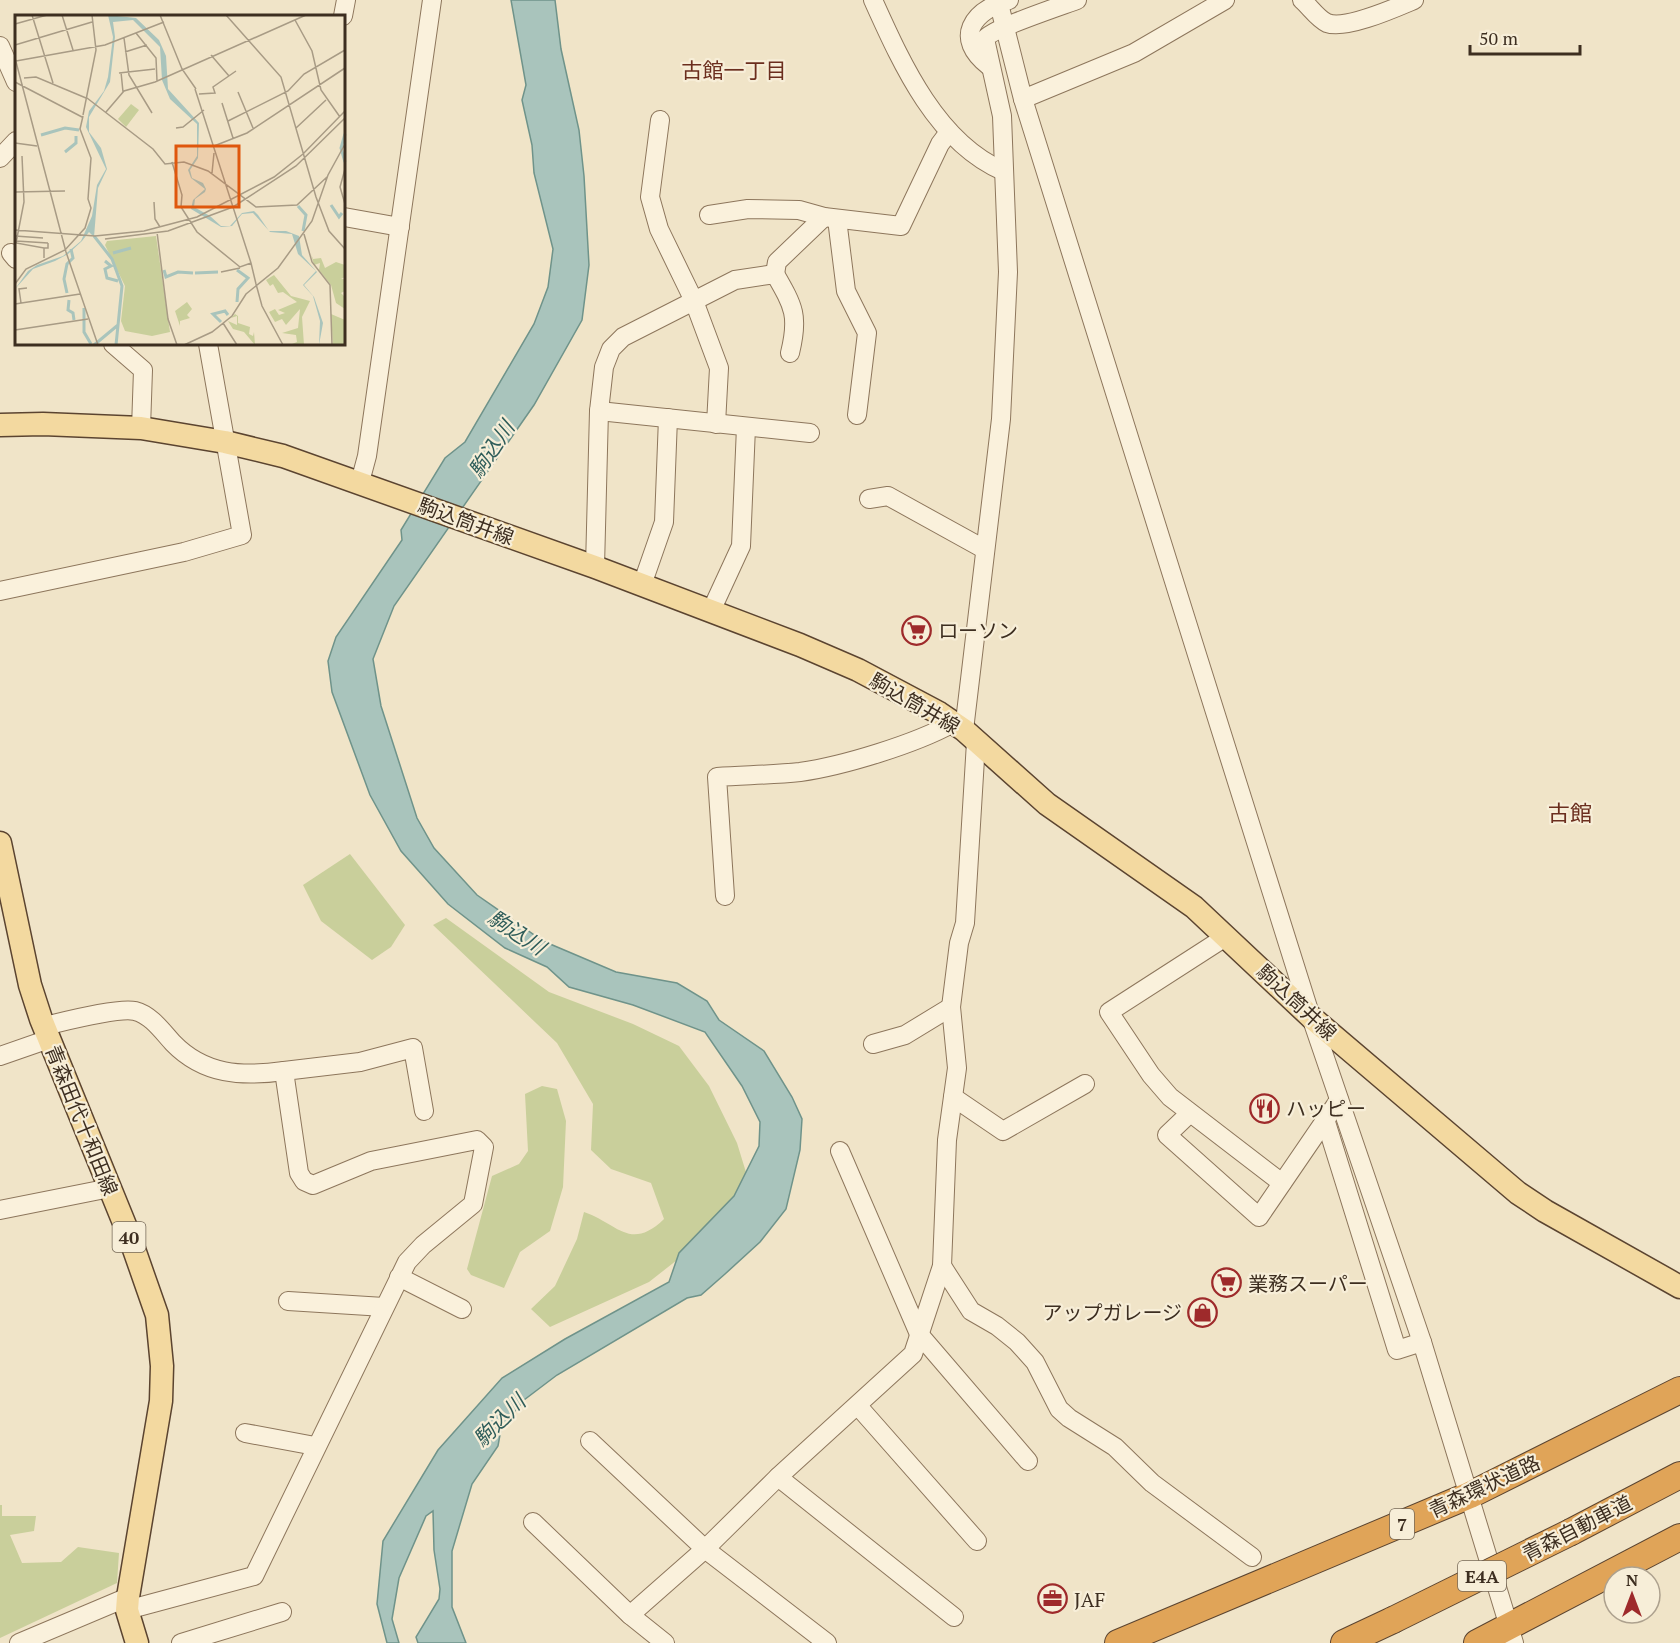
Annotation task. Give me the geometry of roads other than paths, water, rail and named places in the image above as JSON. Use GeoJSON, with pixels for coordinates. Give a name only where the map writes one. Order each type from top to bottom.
{"type":"FeatureCollection","features":[{"type":"Feature","properties":{"kind":"highway","name":"青森環状道路"},"geometry":{"type":"LineString","coordinates":[[1118,1643],[1470,1494],[1680,1390]]}},
{"type":"Feature","properties":{"kind":"highway","name":"青森自動車道"},"geometry":{"type":"LineString","coordinates":[[1344,1643],[1571,1533],[1680,1475]]}},
{"type":"Feature","properties":{"kind":"highway"},"geometry":{"type":"LineString","coordinates":[[1477,1643],[1512,1635],[1680,1537]]}},
{"type":"Feature","properties":{"kind":"main road","name":"駒込筒井線"},"geometry":{"type":"LineString","coordinates":[[0,425],[43,423],[141,428],[225,442],[284,456],[595,567],[858,670],[964,732],[1047,804],[1153,876],[1227,936],[1311,1017],[1518,1193],[1545,1211],[1680,1287]]}},
{"type":"Feature","properties":{"kind":"main road","name":"青森田代十和田線"},"geometry":{"type":"LineString","coordinates":[[0,843],[5,895],[30,985],[46,1033],[110,1188],[157,1315],[162,1366],[156,1437],[128,1604],[137,1643]]}},
{"type":"Feature","properties":{"kind":"street"},"geometry":{"type":"LineString","coordinates":[[343,15],[346,0]]}},
{"type":"Feature","properties":{"kind":"street"},"geometry":{"type":"LineString","coordinates":[[360,482],[367,456],[432,0]]}},
{"type":"Feature","properties":{"kind":"street"},"geometry":{"type":"LineString","coordinates":[[873,0],[898,55],[950,132],[986,164],[1003,171]]}},
{"type":"Feature","properties":{"kind":"street"},"geometry":{"type":"LineString","coordinates":[[630,1615],[705,1549],[778,1477],[913,1354],[942,1266],[947,1140],[957,1068],[951,1007],[959,943],[965,923],[964,732],[1001,419],[1008,273],[1001,102],[990,68],[986,37],[1005,27],[1077,0]]}},
{"type":"Feature","properties":{"kind":"street"},"geometry":{"type":"LineString","coordinates":[[1023,99],[1134,53],[1225,0]]}},
{"type":"Feature","properties":{"kind":"street"},"geometry":{"type":"LineString","coordinates":[[1302,0],[1325,22],[1335,25],[1380,13],[1414,0]]}},
{"type":"Feature","properties":{"kind":"street"},"geometry":{"type":"LineString","coordinates":[[990,68],[975,54],[970,32],[977,16],[1002,1],[1005,27],[1023,99],[1311,1017],[1422,1342],[1512,1635]]}},
{"type":"Feature","properties":{"kind":"street"},"geometry":{"type":"LineString","coordinates":[[0,46],[15,80]]}},
{"type":"Feature","properties":{"kind":"street"},"geometry":{"type":"LineString","coordinates":[[660,120],[650,197],[659,229],[694,302],[719,368],[716,424]]}},
{"type":"Feature","properties":{"kind":"street"},"geometry":{"type":"LineString","coordinates":[[709,215],[748,209],[799,210],[831,218],[901,226],[940,144],[950,132]]}},
{"type":"Feature","properties":{"kind":"street"},"geometry":{"type":"LineString","coordinates":[[0,158],[15,142]]}},
{"type":"Feature","properties":{"kind":"street"},"geometry":{"type":"LineString","coordinates":[[345,217],[400,227]]}},
{"type":"Feature","properties":{"kind":"street"},"geometry":{"type":"LineString","coordinates":[[790,353],[796,325],[792,306],[775,274],[777,262],[831,218]]}},
{"type":"Feature","properties":{"kind":"street"},"geometry":{"type":"LineString","coordinates":[[831,218],[846,291],[867,333],[857,415]]}},
{"type":"Feature","properties":{"kind":"street"},"geometry":{"type":"LineString","coordinates":[[595,567],[599,411],[604,368],[611,349],[623,337],[735,280],[775,274]]}},
{"type":"Feature","properties":{"kind":"street"},"geometry":{"type":"LineString","coordinates":[[114,345],[143,370],[141,428]]}},
{"type":"Feature","properties":{"kind":"street"},"geometry":{"type":"LineString","coordinates":[[0,591],[184,552],[242,535],[208,345]]}},
{"type":"Feature","properties":{"kind":"street"},"geometry":{"type":"LineString","coordinates":[[599,411],[810,433]]}},
{"type":"Feature","properties":{"kind":"street"},"geometry":{"type":"LineString","coordinates":[[642,585],[664,522],[668,418]]}},
{"type":"Feature","properties":{"kind":"street"},"geometry":{"type":"LineString","coordinates":[[711,611],[741,546],[746,427]]}},
{"type":"Feature","properties":{"kind":"street"},"geometry":{"type":"LineString","coordinates":[[869,499],[888,496],[984,549]]}},
{"type":"Feature","properties":{"kind":"street"},"geometry":{"type":"LineString","coordinates":[[725,896],[717,777],[801,772],[864,756],[939,731],[964,732]]}},
{"type":"Feature","properties":{"kind":"street"},"geometry":{"type":"LineString","coordinates":[[1227,936],[1109,1012],[1151,1075],[1189,1114],[1282,1183]]}},
{"type":"Feature","properties":{"kind":"street"},"geometry":{"type":"LineString","coordinates":[[873,1044],[905,1035],[951,1007]]}},
{"type":"Feature","properties":{"kind":"street"},"geometry":{"type":"LineString","coordinates":[[0,1056],[46,1033],[131,1010],[152,1020],[175,1045],[208,1068],[225,1073],[284,1071],[360,1062],[413,1048],[424,1111]]}},
{"type":"Feature","properties":{"kind":"street"},"geometry":{"type":"LineString","coordinates":[[19,1643],[128,1604],[254,1576],[315,1446],[407,1262],[423,1245],[473,1204],[484,1147],[477,1140],[371,1161],[313,1185],[304,1181],[299,1173],[284,1071]]}},
{"type":"Feature","properties":{"kind":"street"},"geometry":{"type":"LineString","coordinates":[[953,1097],[1003,1131],[1086,1084]]}},
{"type":"Feature","properties":{"kind":"street"},"geometry":{"type":"LineString","coordinates":[[1189,1114],[1167,1135],[1259,1217],[1338,1100]]}},
{"type":"Feature","properties":{"kind":"street"},"geometry":{"type":"LineString","coordinates":[[1325,1119],[1397,1350],[1422,1342]]}},
{"type":"Feature","properties":{"kind":"street"},"geometry":{"type":"LineString","coordinates":[[840,1151],[919,1334],[1028,1461]]}},
{"type":"Feature","properties":{"kind":"street"},"geometry":{"type":"LineString","coordinates":[[0,1210],[110,1188]]}},
{"type":"Feature","properties":{"kind":"street"},"geometry":{"type":"LineString","coordinates":[[1356,1217],[1376,1212]]}},
{"type":"Feature","properties":{"kind":"street"},"geometry":{"type":"LineString","coordinates":[[942,1266],[971,1311],[997,1326],[1017,1342],[1035,1362],[1059,1408],[1069,1418],[1116,1447],[1152,1483],[1252,1557]]}},
{"type":"Feature","properties":{"kind":"street"},"geometry":{"type":"LineString","coordinates":[[399,1276],[462,1309]]}},
{"type":"Feature","properties":{"kind":"street"},"geometry":{"type":"LineString","coordinates":[[288,1301],[384,1307]]}},
{"type":"Feature","properties":{"kind":"street"},"geometry":{"type":"LineString","coordinates":[[858,1406],[977,1541]]}},
{"type":"Feature","properties":{"kind":"street"},"geometry":{"type":"LineString","coordinates":[[245,1433],[315,1446]]}},
{"type":"Feature","properties":{"kind":"street"},"geometry":{"type":"LineString","coordinates":[[590,1441],[705,1549],[827,1643]]}},
{"type":"Feature","properties":{"kind":"street"},"geometry":{"type":"LineString","coordinates":[[778,1477],[954,1617]]}},
{"type":"Feature","properties":{"kind":"street"},"geometry":{"type":"LineString","coordinates":[[533,1522],[630,1615],[665,1643]]}},
{"type":"Feature","properties":{"kind":"street"},"geometry":{"type":"LineString","coordinates":[[181,1643],[282,1612]]}},
{"type":"Feature","properties":{"kind":"water","name":"駒込川"},"geometry":{"type":"Polygon","coordinates":[[[511,0],[555,0],[561,49],[579,130],[584,176],[589,265],[582,320],[534,405],[394,606],[373,659],[381,706],[417,818],[434,848],[477,895],[543,941],[616,972],[677,983],[707,1001],[719,1020],[764,1051],[792,1097],[802,1119],[800,1150],[786,1209],[760,1242],[701,1295],[687,1298],[557,1375],[524,1400],[501,1429],[498,1446],[472,1484],[452,1551],[452,1607],[466,1643],[418,1643],[416,1637],[439,1599],[433,1511],[426,1516],[399,1578],[392,1619],[399,1643],[387,1643],[377,1604],[383,1541],[438,1450],[502,1378],[565,1339],[669,1282],[679,1253],[734,1196],[759,1146],[760,1122],[742,1086],[705,1032],[633,1005],[569,987],[547,967],[505,948],[448,904],[401,851],[370,795],[332,692],[328,661],[336,637],[402,540],[401,530],[445,458],[465,442],[534,324],[548,287],[553,249],[534,173],[532,145],[522,100],[526,85],[511,0]]]}},
{"type":"Feature","properties":{"kind":"place","name":"ローソン"},"geometry":{"type":"Point","coordinates":[917,630]}},
{"type":"Feature","properties":{"kind":"place","name":"ハッピー"},"geometry":{"type":"Point","coordinates":[1265,1108]}},
{"type":"Feature","properties":{"kind":"place","name":"業務スーパー"},"geometry":{"type":"Point","coordinates":[1227,1283]}},
{"type":"Feature","properties":{"kind":"place","name":"アップガレージ"},"geometry":{"type":"Point","coordinates":[1203,1312]}},
{"type":"Feature","properties":{"kind":"place","name":"JAF"},"geometry":{"type":"Point","coordinates":[1053,1599]}},
{"type":"Feature","properties":{"kind":"district","name":"古館一丁目"},"geometry":{"type":"Point","coordinates":[734,70]}},
{"type":"Feature","properties":{"kind":"district","name":"古館"},"geometry":{"type":"Point","coordinates":[1570,812]}}]}
